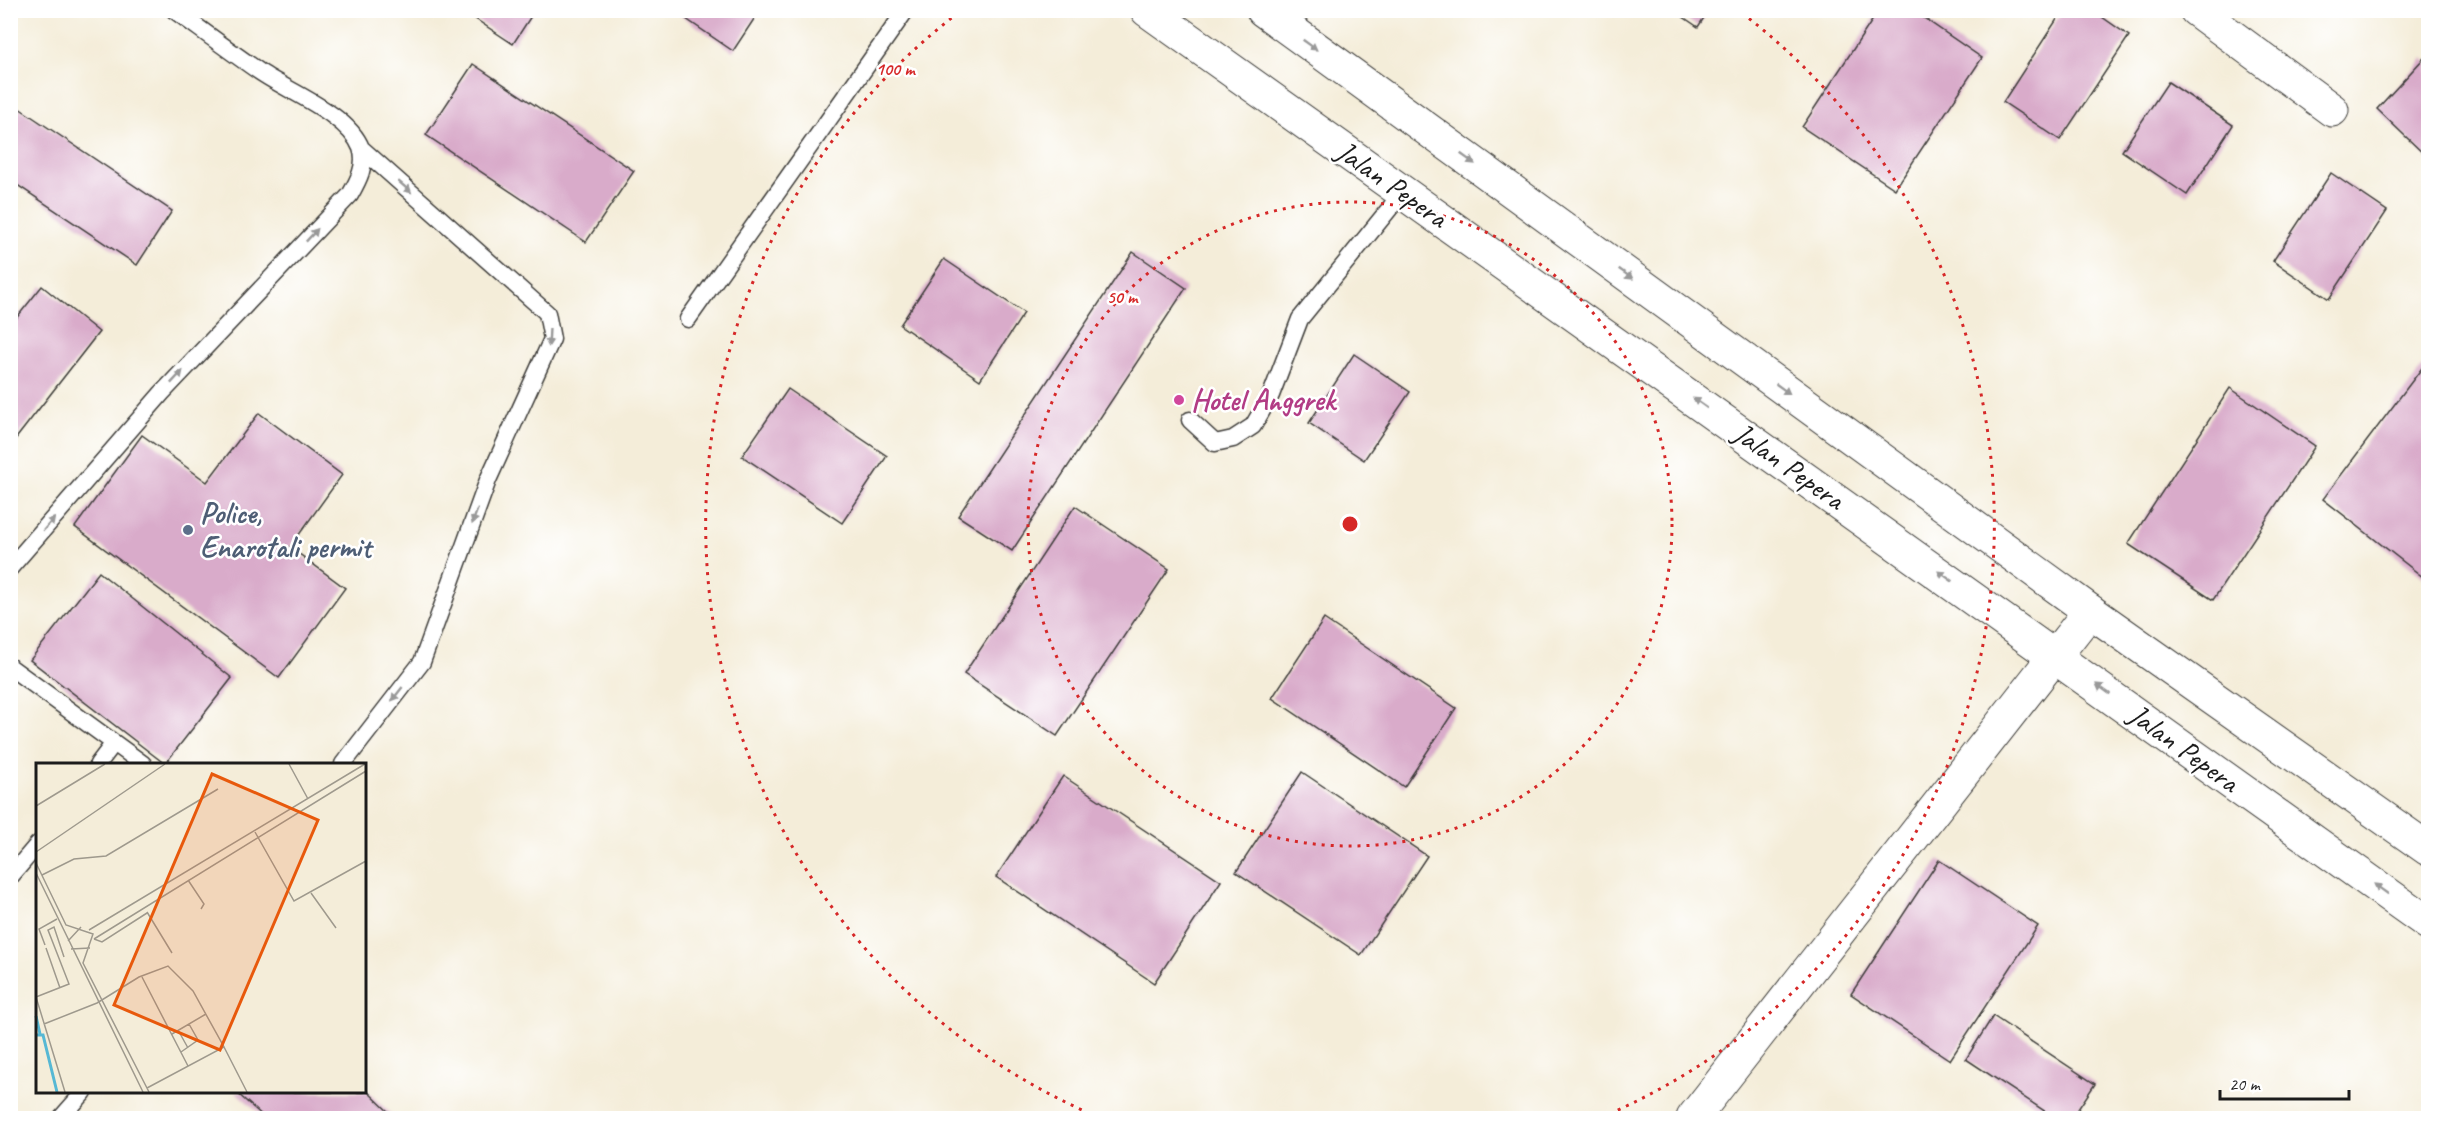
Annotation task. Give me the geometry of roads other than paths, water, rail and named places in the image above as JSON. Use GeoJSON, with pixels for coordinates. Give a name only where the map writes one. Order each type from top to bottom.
{"type":"FeatureCollection","features":[{"type":"Feature","properties":{"kind":"main road","name":"Jalan Pepera"},"geometry":{"type":"LineString","coordinates":[[1147,10],[2056,655],[2428,923]]}},
{"type":"Feature","properties":{"kind":"main road","name":"Jalan Pepera"},"geometry":{"type":"LineString","coordinates":[[1263,10],[2090,611],[2428,849]]}},
{"type":"Feature","properties":{"kind":"main road"},"geometry":{"type":"LineString","coordinates":[[2196,10],[2332,110]]}},
{"type":"Feature","properties":{"kind":"main road"},"geometry":{"type":"LineString","coordinates":[[1693,1119],[2090,611]]}},
{"type":"Feature","properties":{"kind":"lane"},"geometry":{"type":"LineString","coordinates":[[174,10],[262,73],[340,121],[352,133],[361,148],[547,313],[552,339],[488,480],[422,662],[345,763]]}},
{"type":"Feature","properties":{"kind":"lane"},"geometry":{"type":"LineString","coordinates":[[688,319],[906,10]]}},
{"type":"Feature","properties":{"kind":"lane"},"geometry":{"type":"LineString","coordinates":[[10,568],[162,393],[350,195],[360,178],[363,159],[361,148]]}},
{"type":"Feature","properties":{"kind":"lane"},"geometry":{"type":"LineString","coordinates":[[1190,420],[1215,442],[1233,439],[1253,426],[1271,395],[1300,319],[1403,192]]}},
{"type":"Feature","properties":{"kind":"lane"},"geometry":{"type":"LineString","coordinates":[[14,676],[140,763]]}},
{"type":"Feature","properties":{"kind":"lane"},"geometry":{"type":"LineString","coordinates":[[99,763],[114,743]]}},
{"type":"Feature","properties":{"kind":"lane"},"geometry":{"type":"LineString","coordinates":[[10,876],[36,846]]}},
{"type":"Feature","properties":{"kind":"lane"},"geometry":{"type":"LineString","coordinates":[[61,1119],[83,1093]]}},
{"type":"Feature","properties":{"kind":"place","name":"Hotel Anggrek"},"geometry":{"type":"Point","coordinates":[1179,400]}},
{"type":"Feature","properties":{"kind":"place","name":"Police, Enarotali permit"},"geometry":{"type":"Point","coordinates":[188,530]}}]}
